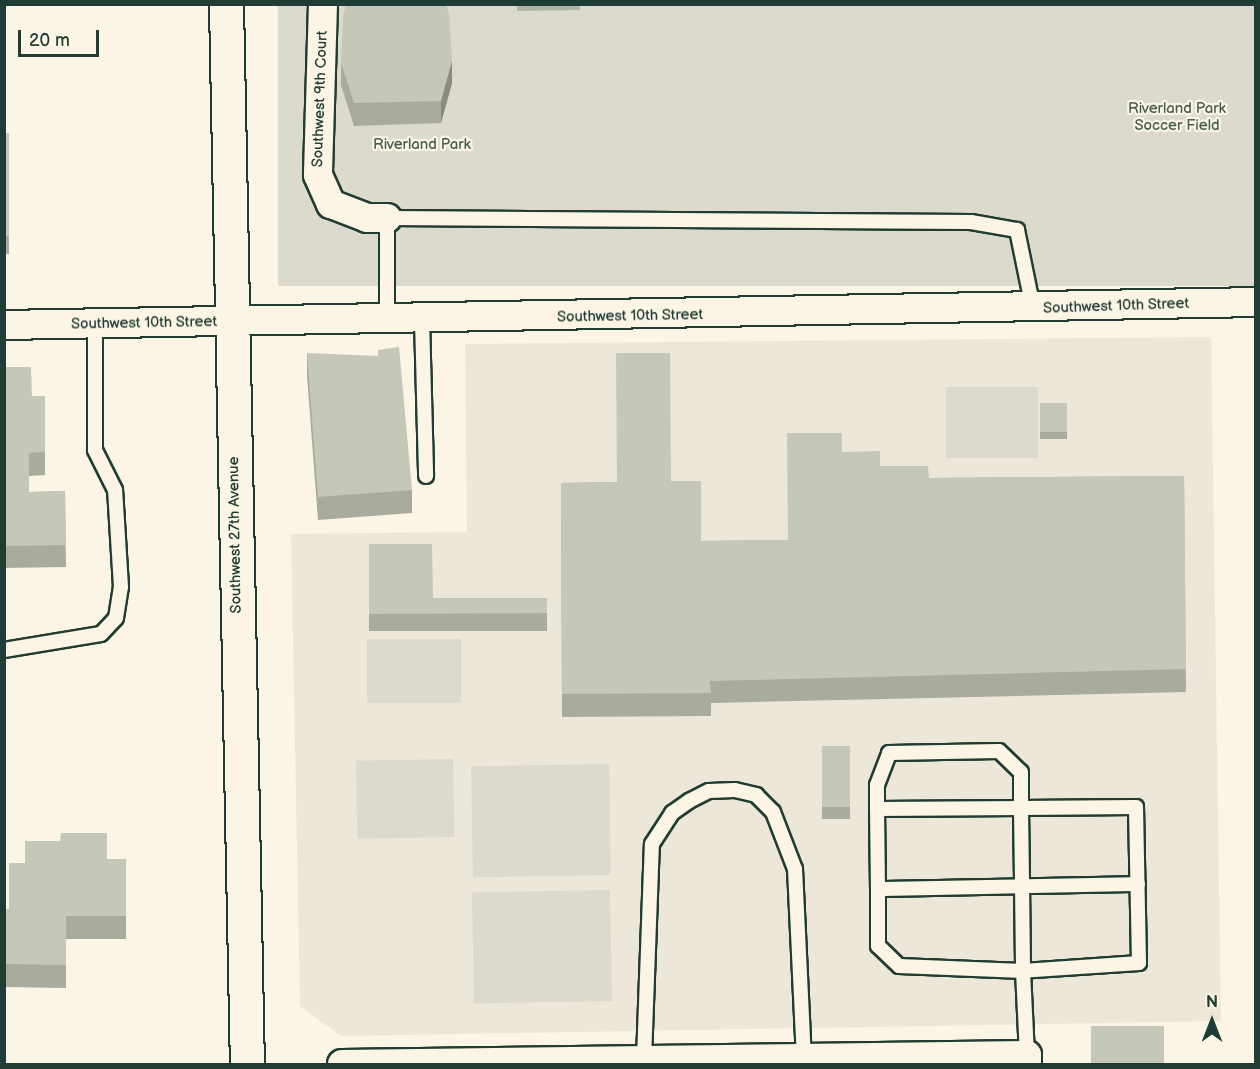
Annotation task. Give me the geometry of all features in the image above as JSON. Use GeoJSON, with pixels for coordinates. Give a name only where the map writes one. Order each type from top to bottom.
{"type":"FeatureCollection","features":[{"type":"Feature","properties":{"kind":"street","name":"Southwest 27th Avenue"},"geometry":{"type":"LineString","coordinates":[[226,4],[230,322],[247,1065]]}},
{"type":"Feature","properties":{"kind":"street","name":"Southwest 9th Court"},"geometry":{"type":"LineString","coordinates":[[323,4],[318,175],[331,204],[367,218],[387,218]]}},
{"type":"Feature","properties":{"kind":"street","name":"Southwest 10th Street"},"geometry":{"type":"LineString","coordinates":[[4,325],[1033,310],[1256,302]]}},
{"type":"Feature","properties":{"kind":"street"},"geometry":{"type":"LineString","coordinates":[[342,1065],[804,1058],[1027,1060]]}},
{"type":"Feature","properties":{"kind":"lane"},"geometry":{"type":"LineString","coordinates":[[387,320],[387,218],[971,222],[1017,230],[1033,310]]}},
{"type":"Feature","properties":{"kind":"lane"},"geometry":{"type":"LineString","coordinates":[[422,319],[426,476]]}},
{"type":"Feature","properties":{"kind":"lane"},"geometry":{"type":"LineString","coordinates":[[4,650],[101,634],[116,618],[121,587],[115,490],[95,450],[95,324]]}},
{"type":"Feature","properties":{"kind":"lane"},"geometry":{"type":"LineString","coordinates":[[877,809],[1021,808],[1136,807],[1139,963],[1023,971],[899,966],[878,946],[878,889],[877,809],[877,785],[889,753],[999,751],[1021,772],[1021,808],[1023,971],[1027,1060]]}},
{"type":"Feature","properties":{"kind":"lane"},"geometry":{"type":"LineString","coordinates":[[644,1062],[652,844],[672,813],[689,801],[710,791],[735,790],[756,795],[773,812],[795,869],[804,1058]]}},
{"type":"Feature","properties":{"kind":"lane"},"geometry":{"type":"LineString","coordinates":[[878,889],[1022,884],[1138,884]]}},
{"type":"Feature","properties":{"kind":"shaded area"},"geometry":{"type":"Polygon","coordinates":[[[517,5],[580,5],[580,10],[517,11],[517,5]]]}},
{"type":"Feature","properties":{"kind":"shaded area"},"geometry":{"type":"Polygon","coordinates":[[[1211,337],[1221,1021],[341,1036],[300,1006],[291,534],[467,532],[465,344],[1211,337]]]}},
{"type":"Feature","properties":{"kind":"green space","name":"Riverland Park"},"geometry":{"type":"Polygon","coordinates":[[[278,5],[1255,5],[1255,286],[278,286],[278,5]]]}},
{"type":"Feature","properties":{"kind":"green space"},"geometry":{"type":"Polygon","coordinates":[[[946,387],[1038,387],[1038,458],[946,458],[946,387]]]}},
{"type":"Feature","properties":{"kind":"green space"},"geometry":{"type":"Polygon","coordinates":[[[367,639],[461,639],[461,703],[367,703],[367,639]]]}},
{"type":"Feature","properties":{"kind":"green space"},"geometry":{"type":"Polygon","coordinates":[[[453,759],[454,837],[357,839],[356,761],[453,759]]]}},
{"type":"Feature","properties":{"kind":"green space"},"geometry":{"type":"Polygon","coordinates":[[[609,764],[611,875],[473,877],[471,766],[609,764]]]}},
{"type":"Feature","properties":{"kind":"green space"},"geometry":{"type":"Polygon","coordinates":[[[610,890],[612,1001],[474,1003],[472,892],[610,890]]]}},
{"type":"Feature","properties":{"kind":"building"},"geometry":{"type":"Polygon","coordinates":[[[5,4],[5,99],[4,99],[5,4]]]}},
{"type":"Feature","properties":{"kind":"building","name":"Riverland Park"},"geometry":{"type":"Polygon","coordinates":[[[346,4],[446,4],[449,14],[452,60],[441,101],[354,103],[341,63],[343,17],[346,4]]]}},
{"type":"Feature","properties":{"kind":"building"},"geometry":{"type":"Polygon","coordinates":[[[4,133],[9,133],[9,236],[4,236],[4,133]]]}},
{"type":"Feature","properties":{"kind":"building"},"geometry":{"type":"Polygon","coordinates":[[[399,347],[412,490],[318,497],[307,353],[378,356],[378,350],[399,347]]]}},
{"type":"Feature","properties":{"kind":"building"},"geometry":{"type":"Polygon","coordinates":[[[616,353],[670,353],[671,481],[701,481],[701,541],[788,540],[787,433],[842,433],[842,452],[880,451],[880,466],[928,466],[929,478],[1184,476],[1186,669],[710,681],[711,693],[562,694],[561,483],[617,482],[616,353]]]}},
{"type":"Feature","properties":{"kind":"building"},"geometry":{"type":"Polygon","coordinates":[[[4,367],[31,367],[32,396],[45,396],[45,452],[29,453],[29,492],[65,491],[66,545],[4,546],[4,367]]]}},
{"type":"Feature","properties":{"kind":"building"},"geometry":{"type":"Polygon","coordinates":[[[1040,403],[1067,403],[1067,432],[1040,432],[1040,403]]]}},
{"type":"Feature","properties":{"kind":"building"},"geometry":{"type":"Polygon","coordinates":[[[369,544],[432,544],[433,598],[547,598],[547,613],[369,614],[369,544]]]}},
{"type":"Feature","properties":{"kind":"building"},"geometry":{"type":"Polygon","coordinates":[[[822,746],[850,746],[850,807],[822,807],[822,746]]]}},
{"type":"Feature","properties":{"kind":"building"},"geometry":{"type":"Polygon","coordinates":[[[61,833],[107,833],[107,859],[126,859],[126,916],[66,916],[66,965],[4,964],[4,909],[9,909],[9,863],[25,863],[25,841],[60,841],[61,833]]]}},
{"type":"Feature","properties":{"kind":"building"},"geometry":{"type":"Polygon","coordinates":[[[1091,1026],[1164,1026],[1164,1064],[1091,1064],[1091,1026]]]}},
{"type":"Feature","properties":{"kind":"park label","name":"Riverland Park Soccer Field"},"geometry":{"type":"Point","coordinates":[1177,116]}}]}
